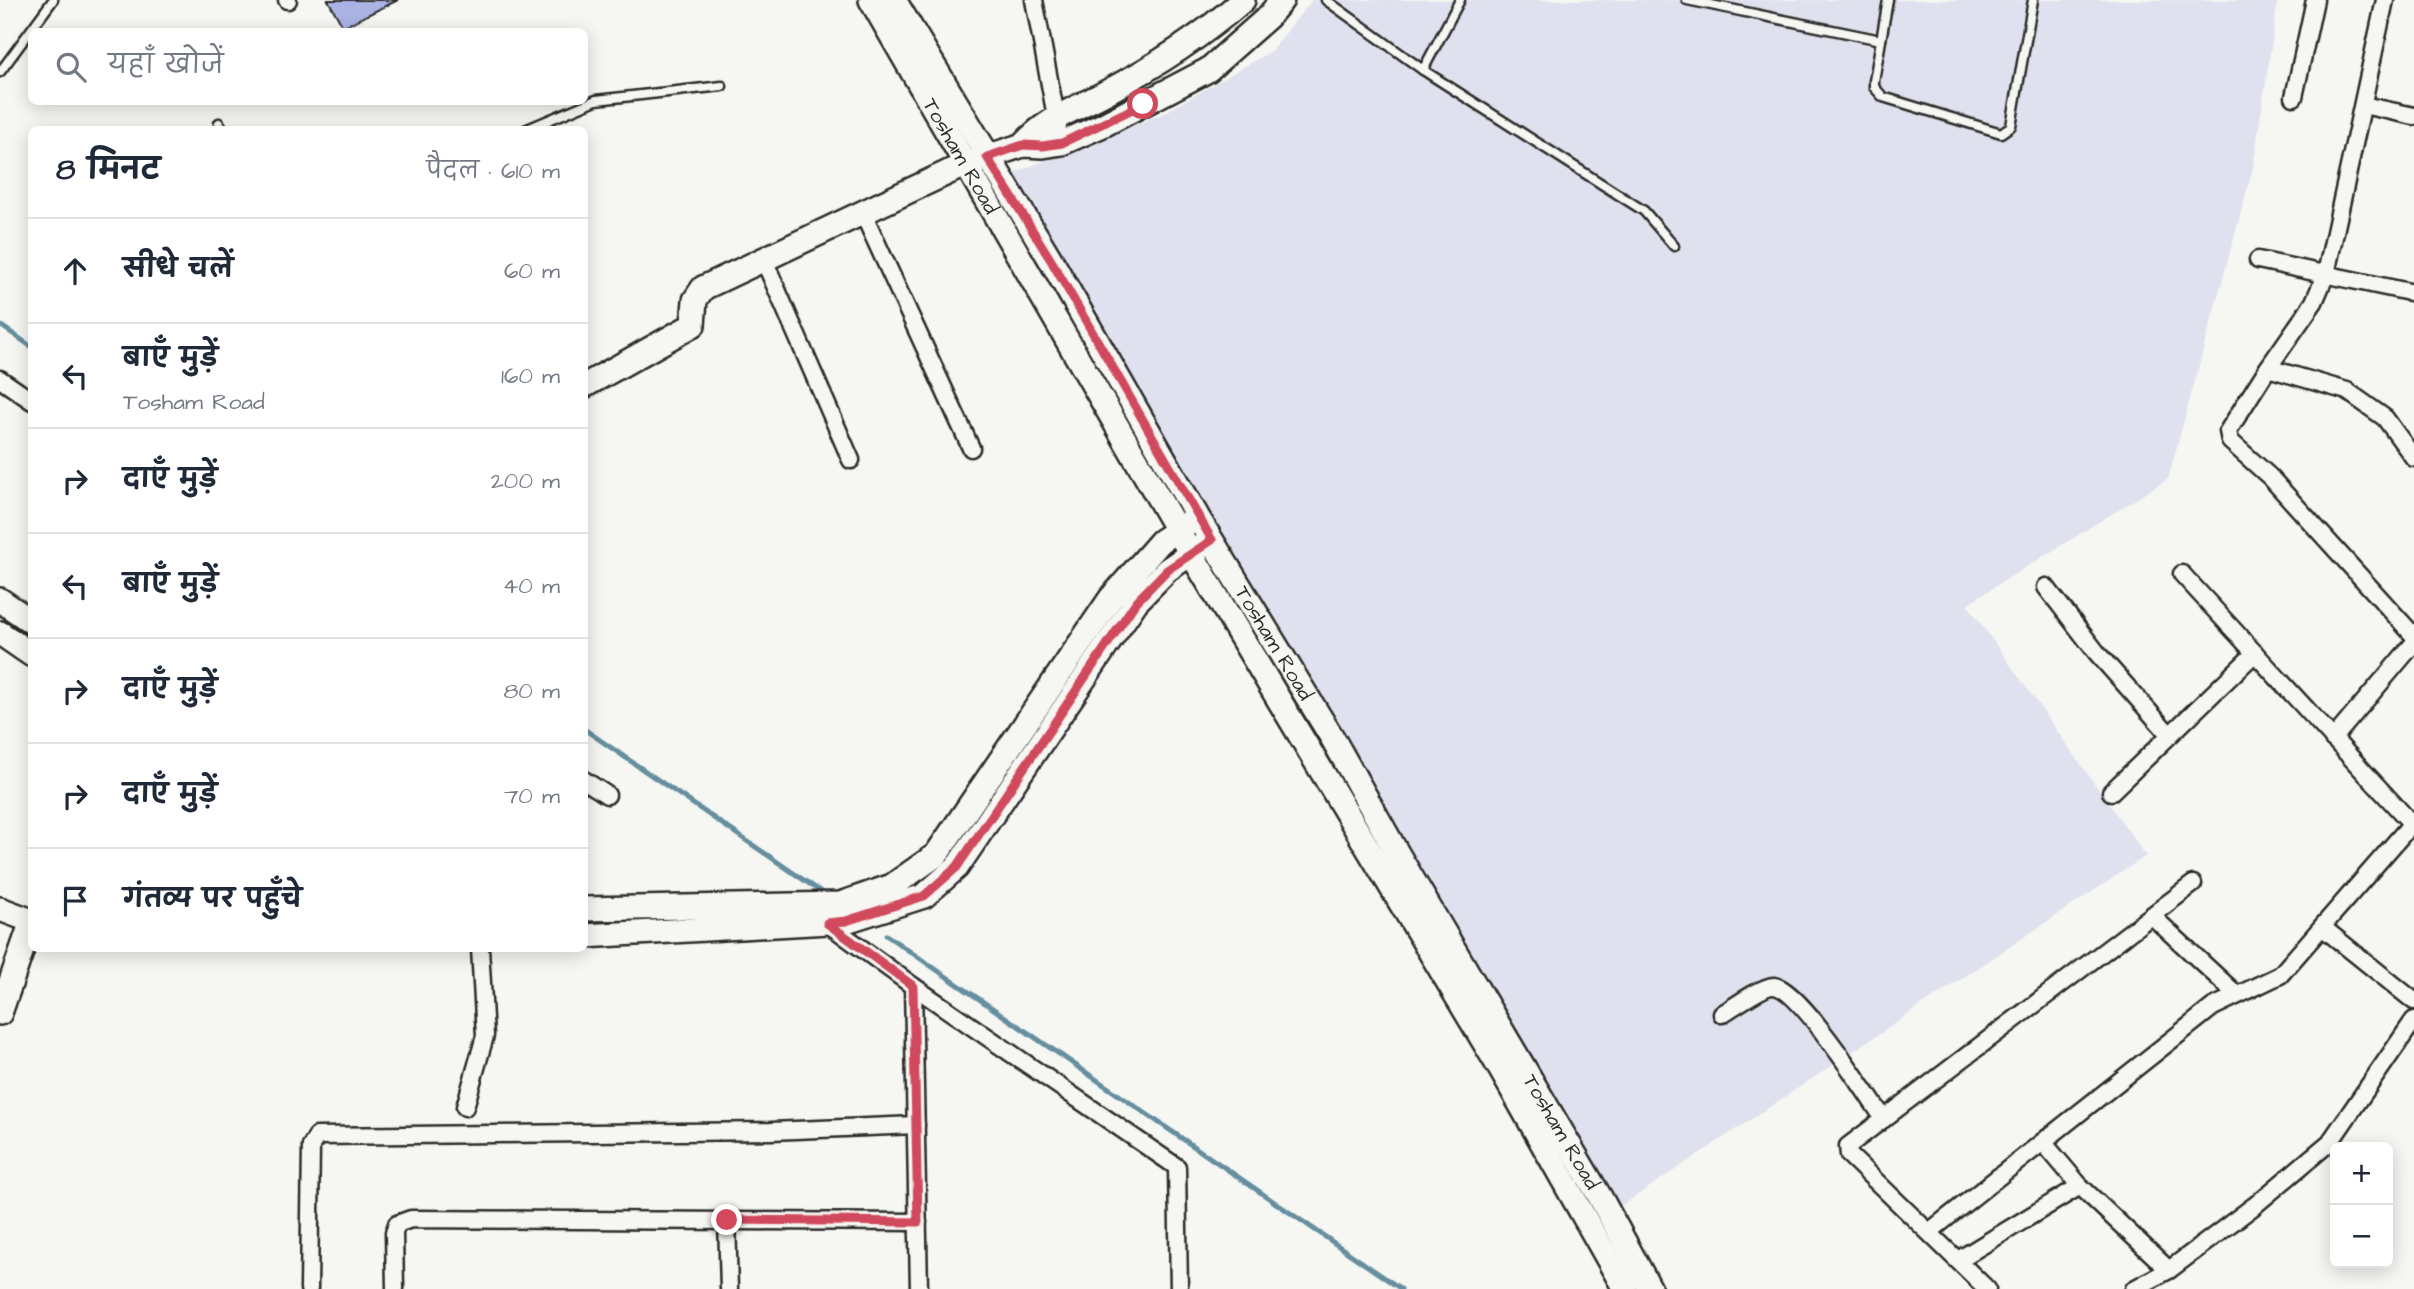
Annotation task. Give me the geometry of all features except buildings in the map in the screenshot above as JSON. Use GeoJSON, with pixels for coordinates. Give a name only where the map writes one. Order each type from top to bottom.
{"type":"FeatureCollection","features":[{"type":"Feature","properties":{"kind":"main road","name":"Tosham Road"},"geometry":{"type":"LineString","coordinates":[[871,0],[977,161],[1052,262],[1198,518],[1202,546],[1625,1289]]}},
{"type":"Feature","properties":{"kind":"main road","name":"Tosham Road"},"geometry":{"type":"LineString","coordinates":[[894,0],[977,161],[1177,530],[1202,546],[1333,738],[1397,853],[1593,1185],[1650,1289]]}},
{"type":"Feature","properties":{"kind":"main road"},"geometry":{"type":"LineString","coordinates":[[1023,145],[1039,127],[1206,33],[1243,0]]}},
{"type":"Feature","properties":{"kind":"main road"},"geometry":{"type":"LineString","coordinates":[[588,384],[693,325],[698,293],[703,288],[862,211],[977,161],[1023,145],[1062,143],[1143,104],[1208,70],[1268,18],[1282,0]]}},
{"type":"Feature","properties":{"kind":"main road"},"geometry":{"type":"LineString","coordinates":[[1130,78],[1143,104]]}},
{"type":"Feature","properties":{"kind":"main road"},"geometry":{"type":"LineString","coordinates":[[588,909],[840,904],[892,886],[936,855],[1111,597],[1134,568],[1161,541],[1198,518]]}},
{"type":"Feature","properties":{"kind":"main road"},"geometry":{"type":"LineString","coordinates":[[588,936],[846,921],[924,896],[957,867],[1136,602],[1167,570],[1202,546]]}},
{"type":"Feature","properties":{"kind":"main road"},"geometry":{"type":"LineString","coordinates":[[0,600],[28,619]]}},
{"type":"Feature","properties":{"kind":"main road"},"geometry":{"type":"LineString","coordinates":[[0,633],[28,652]]}},
{"type":"Feature","properties":{"kind":"main road"},"geometry":{"type":"LineString","coordinates":[[0,909],[28,920]]}},
{"type":"Feature","properties":{"kind":"main road"},"geometry":{"type":"LineString","coordinates":[[0,1013],[28,932]]}},
{"type":"Feature","properties":{"kind":"street"},"geometry":{"type":"LineString","coordinates":[[1034,0],[1062,143]]}},
{"type":"Feature","properties":{"kind":"street"},"geometry":{"type":"LineString","coordinates":[[2294,97],[2315,0]]}},
{"type":"Feature","properties":{"kind":"street"},"geometry":{"type":"LineString","coordinates":[[2385,0],[2326,274],[2314,302],[2228,431],[2230,441],[2270,477],[2414,636]]}},
{"type":"Feature","properties":{"kind":"street"},"geometry":{"type":"LineString","coordinates":[[2362,105],[2414,116]]}},
{"type":"Feature","properties":{"kind":"street"},"geometry":{"type":"LineString","coordinates":[[862,211],[971,448]]}},
{"type":"Feature","properties":{"kind":"street"},"geometry":{"type":"LineString","coordinates":[[764,260],[851,460]]}},
{"type":"Feature","properties":{"kind":"street"},"geometry":{"type":"LineString","coordinates":[[2258,260],[2414,293]]}},
{"type":"Feature","properties":{"kind":"street"},"geometry":{"type":"LineString","coordinates":[[2268,368],[2347,391],[2385,418],[2413,450]]}},
{"type":"Feature","properties":{"kind":"street"},"geometry":{"type":"LineString","coordinates":[[0,379],[28,398]]}},
{"type":"Feature","properties":{"kind":"street"},"geometry":{"type":"LineString","coordinates":[[1929,1232],[2213,1007],[2280,975],[2411,831],[2333,739],[2182,574]]}},
{"type":"Feature","properties":{"kind":"street"},"geometry":{"type":"LineString","coordinates":[[2046,587],[2097,653],[2169,734]]}},
{"type":"Feature","properties":{"kind":"street"},"geometry":{"type":"LineString","coordinates":[[2333,739],[2414,643]]}},
{"type":"Feature","properties":{"kind":"street"},"geometry":{"type":"LineString","coordinates":[[2111,792],[2255,653]]}},
{"type":"Feature","properties":{"kind":"street"},"geometry":{"type":"LineString","coordinates":[[588,783],[607,795]]}},
{"type":"Feature","properties":{"kind":"street"},"geometry":{"type":"LineString","coordinates":[[1987,1289],[1849,1155],[1848,1146],[2193,884]]}},
{"type":"Feature","properties":{"kind":"street"},"geometry":{"type":"LineString","coordinates":[[801,905],[913,986],[1177,1167],[1179,1289]]}},
{"type":"Feature","properties":{"kind":"street"},"geometry":{"type":"LineString","coordinates":[[2152,916],[2237,995]]}},
{"type":"Feature","properties":{"kind":"street"},"geometry":{"type":"LineString","coordinates":[[2322,927],[2414,1000]]}},
{"type":"Feature","properties":{"kind":"street"},"geometry":{"type":"LineString","coordinates":[[465,1108],[485,1036],[480,952]]}},
{"type":"Feature","properties":{"kind":"street"},"geometry":{"type":"LineString","coordinates":[[913,986],[919,1289]]}},
{"type":"Feature","properties":{"kind":"street"},"geometry":{"type":"LineString","coordinates":[[1722,1014],[1769,986],[1781,988],[1829,1037],[1884,1119]]}},
{"type":"Feature","properties":{"kind":"street"},"geometry":{"type":"LineString","coordinates":[[2134,1289],[2169,1270],[2254,1206],[2330,1142],[2414,1020]]}},
{"type":"Feature","properties":{"kind":"street"},"geometry":{"type":"LineString","coordinates":[[309,1289],[311,1146],[317,1136],[771,1131],[916,1125]]}},
{"type":"Feature","properties":{"kind":"street"},"geometry":{"type":"LineString","coordinates":[[2043,1142],[2080,1186],[2169,1270]]}},
{"type":"Feature","properties":{"kind":"street"},"geometry":{"type":"LineString","coordinates":[[1958,1260],[2080,1186]]}},
{"type":"Feature","properties":{"kind":"street"},"geometry":{"type":"LineString","coordinates":[[395,1289],[394,1233],[397,1224],[403,1220],[918,1222]]}},
{"type":"Feature","properties":{"kind":"street"},"geometry":{"type":"LineString","coordinates":[[727,1220],[729,1289]]}},
{"type":"Feature","properties":{"kind":"lane"},"geometry":{"type":"LineString","coordinates":[[32,28],[52,0]]}},
{"type":"Feature","properties":{"kind":"lane"},"geometry":{"type":"LineString","coordinates":[[1326,0],[1423,70],[1644,212],[1674,246]]}},
{"type":"Feature","properties":{"kind":"lane"},"geometry":{"type":"LineString","coordinates":[[1423,70],[1460,0]]}},
{"type":"Feature","properties":{"kind":"lane"},"geometry":{"type":"LineString","coordinates":[[1687,0],[1881,40]]}},
{"type":"Feature","properties":{"kind":"lane"},"geometry":{"type":"LineString","coordinates":[[1888,0],[1874,87],[1883,96],[2001,134],[2011,126],[2032,0]]}},
{"type":"Feature","properties":{"kind":"lane"},"geometry":{"type":"LineString","coordinates":[[0,72],[28,33]]}},
{"type":"Feature","properties":{"kind":"lane"},"geometry":{"type":"LineString","coordinates":[[588,103],[596,100],[722,86]]}},
{"type":"Feature","properties":{"kind":"lane"},"geometry":{"type":"LineString","coordinates":[[534,126],[584,105]]}},
{"type":"Feature","properties":{"kind":"shaded area"},"geometry":{"type":"Polygon","coordinates":[[[1312,0],[2278,0],[2253,168],[2168,479],[1967,604],[2146,856],[1618,1208],[1009,175],[1164,113],[1271,51],[1312,0]]]}},
{"type":"Feature","properties":{"kind":"waterway"},"geometry":{"type":"LineString","coordinates":[[0,325],[28,344]]}},
{"type":"Feature","properties":{"kind":"waterway"},"geometry":{"type":"LineString","coordinates":[[588,732],[827,896]]}},
{"type":"Feature","properties":{"kind":"waterway"},"geometry":{"type":"LineString","coordinates":[[886,935],[1401,1289]]}},
{"type":"Feature","properties":{"kind":"route"},"geometry":{"type":"LineString","coordinates":[[727,1220],[918,1222],[913,986],[827,923],[846,921],[924,896],[957,867],[1136,602],[1180,559],[1212,540],[1052,262],[987,157],[1023,145],[1062,143],[1143,104]]}}]}
